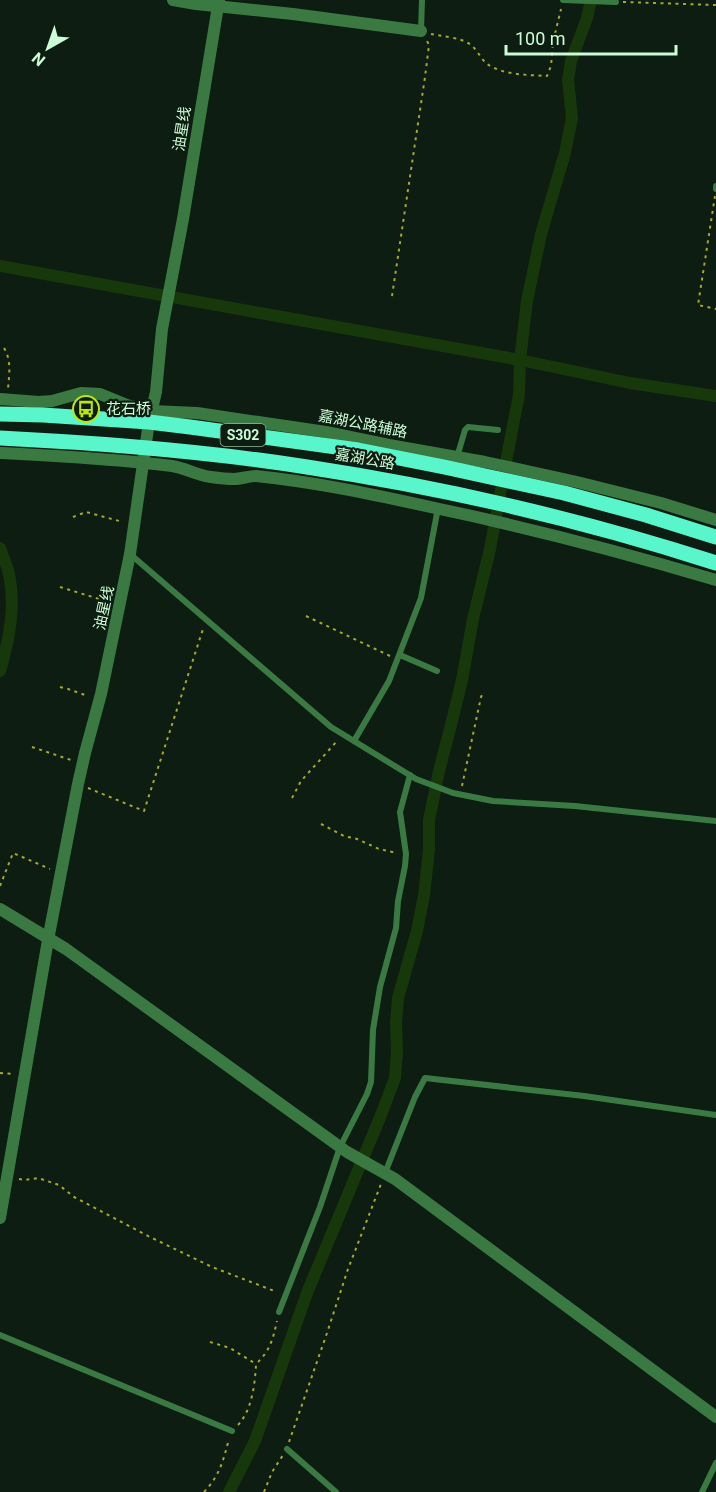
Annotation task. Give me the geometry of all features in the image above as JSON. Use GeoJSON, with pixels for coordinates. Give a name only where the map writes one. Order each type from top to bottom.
{"type":"FeatureCollection","features":[{"type":"Feature","properties":{"kind":"main road","name":"嘉湖公路"},"geometry":{"type":"LineString","coordinates":[[0,414],[150,416],[190,427],[484,469],[526,478],[564,493],[716,537]]}},
{"type":"Feature","properties":{"kind":"main road","name":"嘉湖公路"},"geometry":{"type":"LineString","coordinates":[[0,438],[145,447],[306,466],[518,508],[607,530],[716,563]]}},
{"type":"Feature","properties":{"kind":"street"},"geometry":{"type":"LineString","coordinates":[[173,0],[218,3],[421,31]]}},
{"type":"Feature","properties":{"kind":"street","name":"油星线"},"geometry":{"type":"LineString","coordinates":[[0,1218],[48,940],[78,784],[130,554],[142,464],[156,392],[164,321],[218,3]]}},
{"type":"Feature","properties":{"kind":"street","name":"嘉湖公路辅路"},"geometry":{"type":"LineString","coordinates":[[2,399],[46,401],[81,393],[100,394],[150,416],[197,413],[273,423],[457,457],[484,469]]}},
{"type":"Feature","properties":{"kind":"street"},"geometry":{"type":"LineString","coordinates":[[0,453],[142,464],[184,469],[197,475],[210,477],[233,479],[254,476],[323,486],[518,525],[716,580]]}},
{"type":"Feature","properties":{"kind":"street"},"geometry":{"type":"LineString","coordinates":[[526,478],[650,501],[716,520]]}},
{"type":"Feature","properties":{"kind":"street"},"geometry":{"type":"LineString","coordinates":[[0,909],[66,950],[344,1150],[395,1179],[716,1417]]}},
{"type":"Feature","properties":{"kind":"lane"},"geometry":{"type":"LineString","coordinates":[[421,31],[422,0]]}},
{"type":"Feature","properties":{"kind":"lane"},"geometry":{"type":"LineString","coordinates":[[563,0],[616,2]]}},
{"type":"Feature","properties":{"kind":"lane"},"geometry":{"type":"LineString","coordinates":[[457,457],[468,427],[498,430]]}},
{"type":"Feature","properties":{"kind":"lane"},"geometry":{"type":"LineString","coordinates":[[354,741],[389,681],[422,597],[438,508]]}},
{"type":"Feature","properties":{"kind":"lane"},"geometry":{"type":"LineString","coordinates":[[130,554],[331,727],[413,777],[457,794],[494,801],[716,822]]}},
{"type":"Feature","properties":{"kind":"lane"},"geometry":{"type":"LineString","coordinates":[[399,657],[437,671]]}},
{"type":"Feature","properties":{"kind":"lane"},"geometry":{"type":"LineString","coordinates":[[279,1312],[371,1082],[373,1030],[380,987],[396,928],[406,854],[400,812],[413,777]]}},
{"type":"Feature","properties":{"kind":"lane"},"geometry":{"type":"LineString","coordinates":[[382,1171],[425,1078],[584,1096],[716,1115]]}},
{"type":"Feature","properties":{"kind":"lane"},"geometry":{"type":"LineString","coordinates":[[0,1335],[232,1431]]}},
{"type":"Feature","properties":{"kind":"lane"},"geometry":{"type":"LineString","coordinates":[[287,1449],[336,1492]]}},
{"type":"Feature","properties":{"kind":"lane"},"geometry":{"type":"LineString","coordinates":[[702,1492],[716,1463]]}},
{"type":"Feature","properties":{"kind":"path"},"geometry":{"type":"LineString","coordinates":[[421,31],[468,42],[486,63],[500,70],[547,76],[551,66],[557,19],[563,0]]}},
{"type":"Feature","properties":{"kind":"path"},"geometry":{"type":"LineString","coordinates":[[616,2],[716,5]]}},
{"type":"Feature","properties":{"kind":"path"},"geometry":{"type":"LineString","coordinates":[[392,296],[429,45],[421,31]]}},
{"type":"Feature","properties":{"kind":"path"},"geometry":{"type":"LineString","coordinates":[[716,188],[698,305],[716,309]]}},
{"type":"Feature","properties":{"kind":"path"},"geometry":{"type":"LineString","coordinates":[[2,399],[10,363],[4,348]]}},
{"type":"Feature","properties":{"kind":"path"},"geometry":{"type":"LineString","coordinates":[[73,517],[87,512],[134,525]]}},
{"type":"Feature","properties":{"kind":"path"},"geometry":{"type":"LineString","coordinates":[[60,587],[120,606]]}},
{"type":"Feature","properties":{"kind":"path"},"geometry":{"type":"LineString","coordinates":[[306,616],[399,657]]}},
{"type":"Feature","properties":{"kind":"path"},"geometry":{"type":"LineString","coordinates":[[78,784],[144,811],[203,628],[209,622]]}},
{"type":"Feature","properties":{"kind":"path"},"geometry":{"type":"LineString","coordinates":[[60,687],[99,699]]}},
{"type":"Feature","properties":{"kind":"path"},"geometry":{"type":"LineString","coordinates":[[457,794],[483,693]]}},
{"type":"Feature","properties":{"kind":"path"},"geometry":{"type":"LineString","coordinates":[[292,798],[301,781],[343,734]]}},
{"type":"Feature","properties":{"kind":"path"},"geometry":{"type":"LineString","coordinates":[[32,747],[83,764]]}},
{"type":"Feature","properties":{"kind":"path"},"geometry":{"type":"LineString","coordinates":[[321,824],[344,836],[379,849],[406,854]]}},
{"type":"Feature","properties":{"kind":"path"},"geometry":{"type":"LineString","coordinates":[[0,886],[14,853],[61,874]]}},
{"type":"Feature","properties":{"kind":"path"},"geometry":{"type":"LineString","coordinates":[[264,1492],[272,1472],[287,1449],[382,1171]]}},
{"type":"Feature","properties":{"kind":"path"},"geometry":{"type":"LineString","coordinates":[[7,1176],[25,1180],[38,1178],[59,1185],[74,1197],[146,1235],[212,1267],[285,1295]]}},
{"type":"Feature","properties":{"kind":"path"},"geometry":{"type":"LineString","coordinates":[[204,1492],[214,1482],[232,1431],[241,1422],[248,1408],[255,1382],[256,1364],[265,1356],[272,1340],[279,1312]]}},
{"type":"Feature","properties":{"kind":"path"},"geometry":{"type":"LineString","coordinates":[[210,1342],[230,1348],[256,1364]]}},
{"type":"Feature","properties":{"kind":"waterway"},"geometry":{"type":"LineString","coordinates":[[229,1492],[255,1441],[307,1293],[395,1078],[398,998],[417,931],[424,895],[429,850],[429,820],[490,549],[519,395],[520,360],[527,301],[541,234],[565,153],[572,118],[568,80],[571,61],[587,18],[591,0]]}},
{"type":"Feature","properties":{"kind":"waterway"},"geometry":{"type":"LineString","coordinates":[[0,266],[520,360],[630,383],[716,396]]}},
{"type":"Feature","properties":{"kind":"waterway"},"geometry":{"type":"LineString","coordinates":[[0,548],[9,574],[12,599],[9,635],[0,671]]}},
{"type":"Feature","properties":{"kind":"place","name":"花石桥"},"geometry":{"type":"Point","coordinates":[86,409]}}]}
